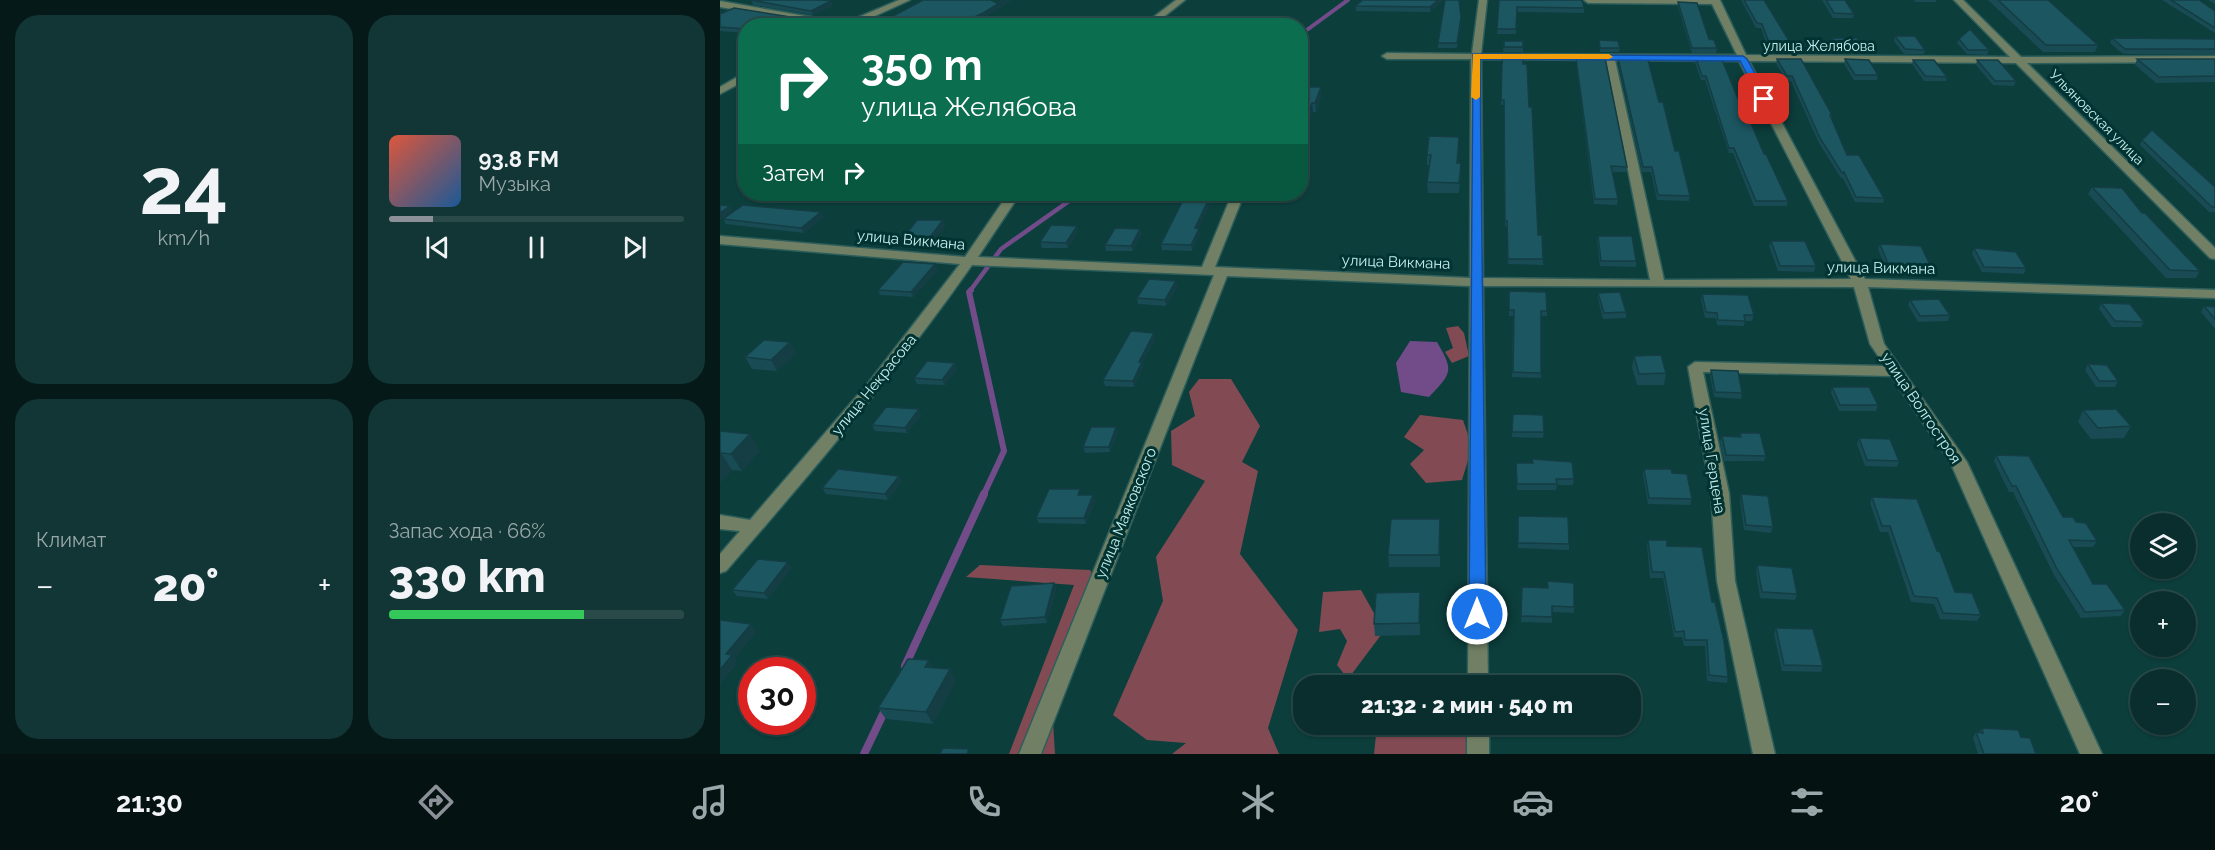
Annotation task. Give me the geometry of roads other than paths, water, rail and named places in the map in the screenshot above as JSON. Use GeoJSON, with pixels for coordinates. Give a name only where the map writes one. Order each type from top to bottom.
{"type":"FeatureCollection","features":[{"type":"Feature","properties":{"kind":"street"},"geometry":{"type":"LineString","coordinates":[[863,18],[906,0]]}},
{"type":"Feature","properties":{"kind":"street"},"geometry":{"type":"LineString","coordinates":[[1157,18],[1181,0]]}},
{"type":"Feature","properties":{"kind":"street"},"geometry":{"type":"LineString","coordinates":[[1478,675],[1476,56],[1483,0]]}},
{"type":"Feature","properties":{"kind":"street"},"geometry":{"type":"LineString","coordinates":[[1588,0],[1715,1]]}},
{"type":"Feature","properties":{"kind":"street","name":"Ульяновская улица"},"geometry":{"type":"LineString","coordinates":[[1958,0],[2215,255]]}},
{"type":"Feature","properties":{"kind":"street","name":"улица Волгостроя"},"geometry":{"type":"LineString","coordinates":[[1715,1],[1860,283],[1877,344],[1959,462],[2091,754]]}},
{"type":"Feature","properties":{"kind":"street"},"geometry":{"type":"LineString","coordinates":[[720,4],[804,18]]}},
{"type":"Feature","properties":{"kind":"street","name":"улица Желябова"},"geometry":{"type":"LineString","coordinates":[[1387,56],[2215,59]]}},
{"type":"Feature","properties":{"kind":"street"},"geometry":{"type":"LineString","coordinates":[[1610,57],[1658,284]]}},
{"type":"Feature","properties":{"kind":"street"},"geometry":{"type":"LineString","coordinates":[[720,91],[738,80]]}},
{"type":"Feature","properties":{"kind":"street","name":"улица Некрасова"},"geometry":{"type":"LineString","coordinates":[[720,566],[892,364],[971,261],[1010,201]]}},
{"type":"Feature","properties":{"kind":"street","name":"улица Маяковского"},"geometry":{"type":"LineString","coordinates":[[1030,754],[1214,271],[1236,201]]}},
{"type":"Feature","properties":{"kind":"street","name":"улица Викмана"},"geometry":{"type":"LineString","coordinates":[[720,240],[971,261],[1476,282],[1860,283],[2215,294]]}},
{"type":"Feature","properties":{"kind":"street","name":"улица Герцена"},"geometry":{"type":"LineString","coordinates":[[1764,754],[1726,581],[1720,492],[1695,367],[1896,371]]}},
{"type":"Feature","properties":{"kind":"street"},"geometry":{"type":"LineString","coordinates":[[720,522],[755,527]]}},
{"type":"Feature","properties":{"kind":"street"},"geometry":{"type":"LineString","coordinates":[[1478,735],[1478,754]]}},
{"type":"Feature","properties":{"kind":"waterway"},"geometry":{"type":"LineString","coordinates":[[1308,29],[1348,0]]}},
{"type":"Feature","properties":{"kind":"waterway"},"geometry":{"type":"LineString","coordinates":[[970,291],[1001,249],[1069,201]]}},
{"type":"Feature","properties":{"kind":"waterway"},"geometry":{"type":"LineString","coordinates":[[970,291],[1004,451],[983,496]]}},
{"type":"Feature","properties":{"kind":"waterway"},"geometry":{"type":"LineString","coordinates":[[905,666],[984,494]]}},
{"type":"Feature","properties":{"kind":"waterway"},"geometry":{"type":"LineString","coordinates":[[864,754],[886,708]]}}]}
